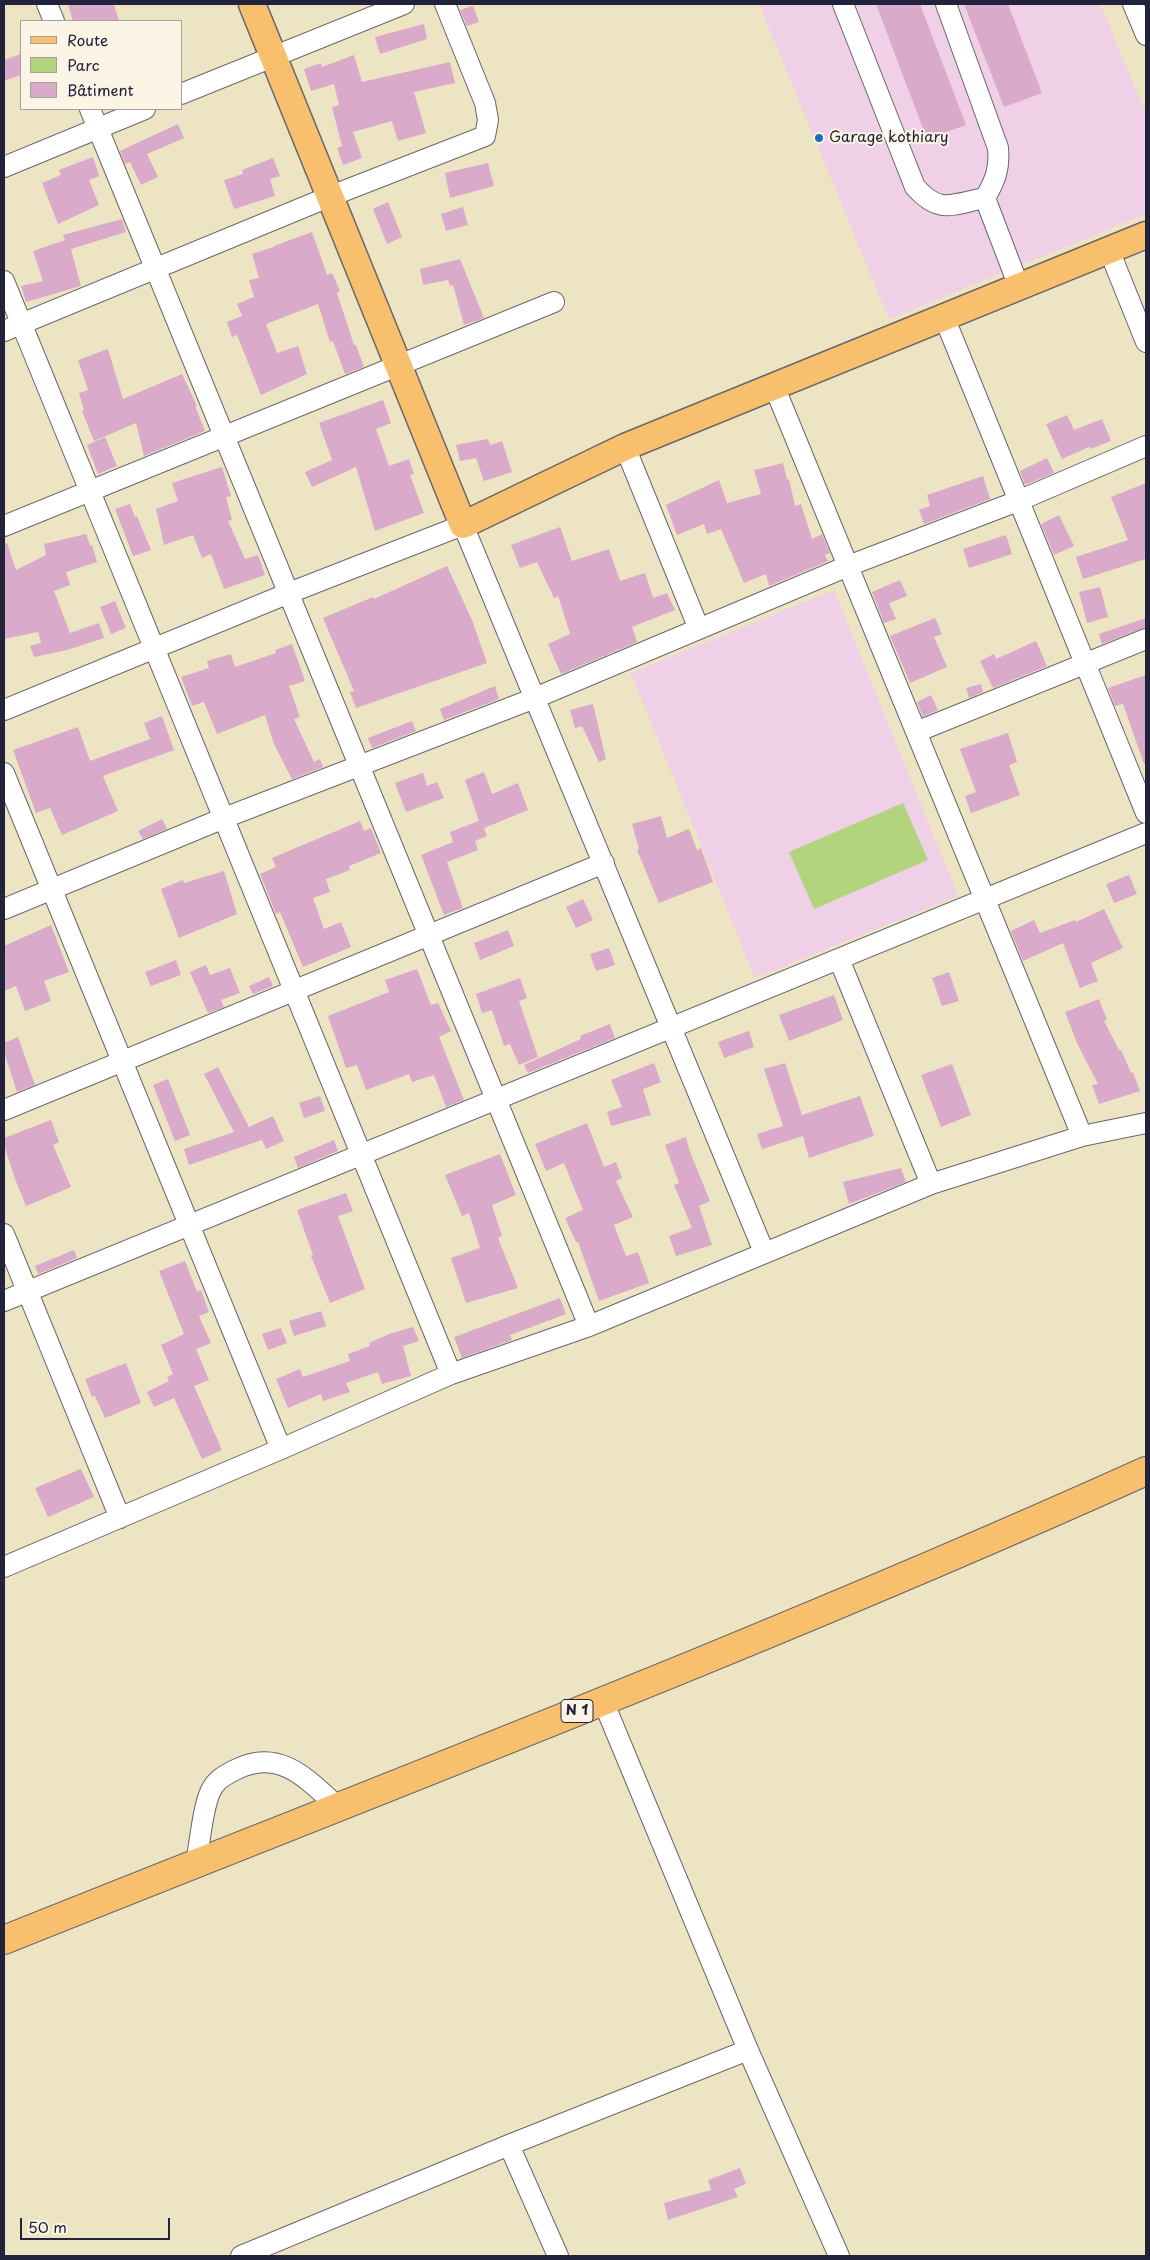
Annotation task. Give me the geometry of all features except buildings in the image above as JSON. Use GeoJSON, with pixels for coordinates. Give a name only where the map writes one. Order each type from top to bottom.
{"type":"FeatureCollection","features":[{"type":"Feature","properties":{"kind":"highway","name":"N 1"},"geometry":{"type":"LineString","coordinates":[[4,1940],[603,1701],[1005,1534],[1146,1471]]}},
{"type":"Feature","properties":{"kind":"main road"},"geometry":{"type":"LineString","coordinates":[[252,4],[400,364],[463,525],[625,447],[1146,235]]}},
{"type":"Feature","properties":{"kind":"street"},"geometry":{"type":"LineString","coordinates":[[47,4],[54,20]]}},
{"type":"Feature","properties":{"kind":"street"},"geometry":{"type":"LineString","coordinates":[[182,94],[404,4]]}},
{"type":"Feature","properties":{"kind":"street"},"geometry":{"type":"LineString","coordinates":[[12,327],[331,196],[485,136],[488,120],[485,103],[445,4]]}},
{"type":"Feature","properties":{"kind":"street"},"geometry":{"type":"LineString","coordinates":[[843,4],[915,187],[927,201],[942,206],[985,198],[996,179],[1000,164],[998,148],[946,4]]}},
{"type":"Feature","properties":{"kind":"street"},"geometry":{"type":"LineString","coordinates":[[1133,4],[1146,35]]}},
{"type":"Feature","properties":{"kind":"street"},"geometry":{"type":"LineString","coordinates":[[90,110],[589,1326]]}},
{"type":"Feature","properties":{"kind":"street"},"geometry":{"type":"LineString","coordinates":[[4,167],[143,110]]}},
{"type":"Feature","properties":{"kind":"street"},"geometry":{"type":"LineString","coordinates":[[985,198],[1019,287]]}},
{"type":"Feature","properties":{"kind":"street"},"geometry":{"type":"LineString","coordinates":[[1109,250],[1146,342]]}},
{"type":"Feature","properties":{"kind":"street"},"geometry":{"type":"LineString","coordinates":[[4,281],[12,327],[90,491],[451,1374]]}},
{"type":"Feature","properties":{"kind":"street"},"geometry":{"type":"LineString","coordinates":[[4,526],[554,302]]}},
{"type":"Feature","properties":{"kind":"street"},"geometry":{"type":"LineString","coordinates":[[944,317],[1146,813]]}},
{"type":"Feature","properties":{"kind":"street"},"geometry":{"type":"LineString","coordinates":[[774,386],[1082,1136]]}},
{"type":"Feature","properties":{"kind":"street"},"geometry":{"type":"LineString","coordinates":[[4,909],[224,818],[535,698],[848,566],[1018,501],[1146,446]]}},
{"type":"Feature","properties":{"kind":"street"},"geometry":{"type":"LineString","coordinates":[[625,447],[699,629]]}},
{"type":"Feature","properties":{"kind":"street"},"geometry":{"type":"LineString","coordinates":[[4,710],[288,593],[463,525],[764,1252]]}},
{"type":"Feature","properties":{"kind":"street"},"geometry":{"type":"LineString","coordinates":[[916,732],[1085,662],[1146,639]]}},
{"type":"Feature","properties":{"kind":"street"},"geometry":{"type":"LineString","coordinates":[[4,773],[281,1449]]}},
{"type":"Feature","properties":{"kind":"street"},"geometry":{"type":"LineString","coordinates":[[4,1300],[1146,833]]}},
{"type":"Feature","properties":{"kind":"street"},"geometry":{"type":"LineString","coordinates":[[4,1110],[604,863]]}},
{"type":"Feature","properties":{"kind":"street"},"geometry":{"type":"LineString","coordinates":[[839,959],[931,1184]]}},
{"type":"Feature","properties":{"kind":"street"},"geometry":{"type":"LineString","coordinates":[[4,1567],[451,1374],[589,1326],[931,1184],[1082,1136],[1146,1123]]}},
{"type":"Feature","properties":{"kind":"street"},"geometry":{"type":"LineString","coordinates":[[4,1234],[120,1518]]}},
{"type":"Feature","properties":{"kind":"street"},"geometry":{"type":"LineString","coordinates":[[603,1701],[748,2050],[839,2256]]}},
{"type":"Feature","properties":{"kind":"street"},"geometry":{"type":"LineString","coordinates":[[196,1863],[208,1795],[219,1778],[250,1762],[277,1763],[300,1773],[338,1806]]}},
{"type":"Feature","properties":{"kind":"street"},"geometry":{"type":"LineString","coordinates":[[241,2256],[509,2145],[748,2050]]}},
{"type":"Feature","properties":{"kind":"street"},"geometry":{"type":"LineString","coordinates":[[509,2145],[558,2256]]}},
{"type":"Feature","properties":{"kind":"shaded area"},"geometry":{"type":"Polygon","coordinates":[[[759,4],[1100,4],[1146,114],[1146,214],[889,319],[759,4]]]}},
{"type":"Feature","properties":{"kind":"shaded area"},"geometry":{"type":"Polygon","coordinates":[[[834,590],[958,896],[755,978],[631,673],[834,590]]]}},
{"type":"Feature","properties":{"kind":"green space"},"geometry":{"type":"Polygon","coordinates":[[[903,803],[928,860],[814,909],[789,852],[903,803]]]}},
{"type":"Feature","properties":{"kind":"place","name":"Garage kothiary"},"geometry":{"type":"Point","coordinates":[819,138]}}]}
